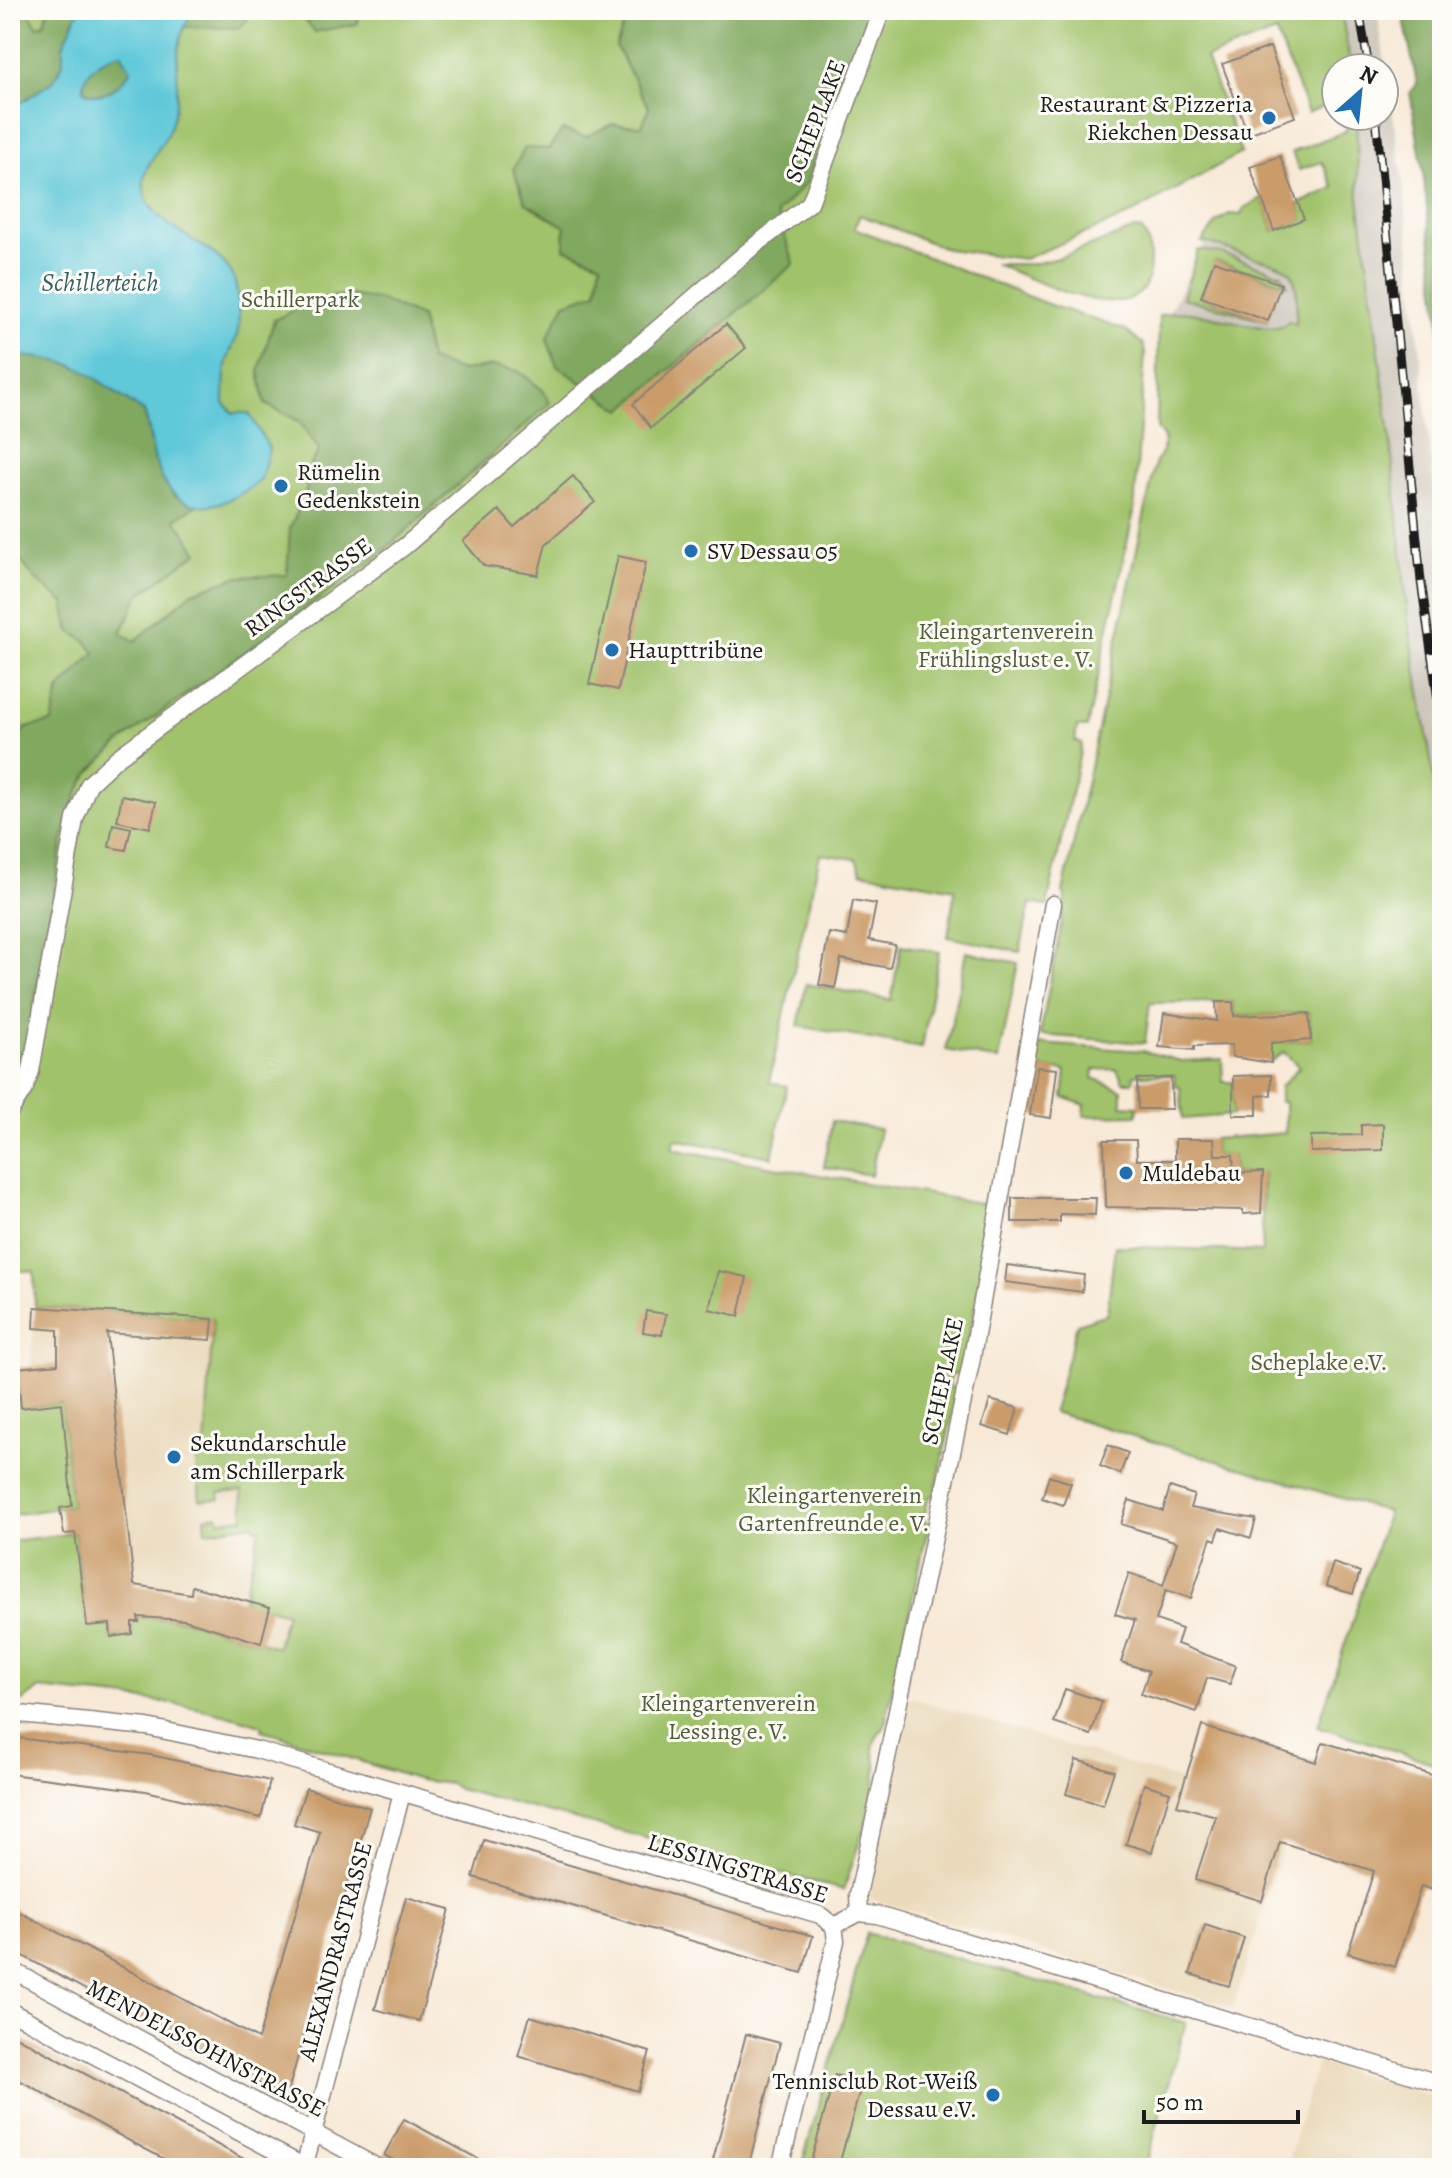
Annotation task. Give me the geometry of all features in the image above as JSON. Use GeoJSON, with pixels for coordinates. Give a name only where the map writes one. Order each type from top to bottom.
{"type":"FeatureCollection","features":[{"type":"Feature","properties":{"kind":"street","name":"SCHEPLAKE"},"geometry":{"type":"LineString","coordinates":[[810,203],[882,10]]}},
{"type":"Feature","properties":{"kind":"street","name":"RINGSTRASSE"},"geometry":{"type":"LineString","coordinates":[[10,1111],[25,1088],[31,1071],[75,819],[82,798],[99,773],[405,546],[748,251],[810,203]]}},
{"type":"Feature","properties":{"kind":"street","name":"SCHEPLAKE"},"geometry":{"type":"LineString","coordinates":[[859,1913],[858,1895],[1002,1203],[1053,904]]}},
{"type":"Feature","properties":{"kind":"street","name":"LESSINGSTRASSE"},"geometry":{"type":"LineString","coordinates":[[10,1713],[147,1727],[201,1736],[820,1915],[834,1926],[859,1913],[877,1915],[1442,2084]]}},
{"type":"Feature","properties":{"kind":"street","name":"ALEXANDRASTRASSE"},"geometry":{"type":"LineString","coordinates":[[305,2168],[311,2132],[402,1793]]}},
{"type":"Feature","properties":{"kind":"street"},"geometry":{"type":"LineString","coordinates":[[780,2168],[836,1941],[834,1926]]}},
{"type":"Feature","properties":{"kind":"street","name":"MENDELSSOHNSTRASSE"},"geometry":{"type":"LineString","coordinates":[[10,1969],[379,2168]]}},
{"type":"Feature","properties":{"kind":"street"},"geometry":{"type":"LineString","coordinates":[[10,2011],[305,2168]]}},
{"type":"Feature","properties":{"kind":"shaded area"},"geometry":{"type":"Polygon","coordinates":[[[1341,10],[1377,10],[1383,52],[1348,52],[1341,10]]]}},
{"type":"Feature","properties":{"kind":"shaded area"},"geometry":{"type":"Polygon","coordinates":[[[1357,132],[1396,132],[1442,572],[1442,827],[1408,619],[1390,437],[1359,198],[1357,132]]]}},
{"type":"Feature","properties":{"kind":"shaded area"},"geometry":{"type":"Polygon","coordinates":[[[1212,231],[1274,231],[1298,274],[1296,335],[1161,327],[1212,231]]]}},
{"type":"Feature","properties":{"kind":"shaded area","name":"Sekundarschule am Schillerpark"},"geometry":{"type":"Polygon","coordinates":[[[35,1307],[213,1319],[212,1340],[318,1331],[247,1573],[301,1588],[285,1650],[139,1622],[132,1634],[111,1637],[87,1626],[75,1533],[64,1534],[60,1508],[62,1403],[21,1408],[17,1368],[31,1366],[35,1307]]]}},
{"type":"Feature","properties":{"kind":"shaded area"},"geometry":{"type":"Polygon","coordinates":[[[909,1697],[1293,1814],[1233,2008],[870,1899],[909,1697]]]}},
{"type":"Feature","properties":{"kind":"shaded area"},"geometry":{"type":"Polygon","coordinates":[[[1317,2062],[1442,2099],[1442,2168],[1286,2168],[1317,2062]]]}},
{"type":"Feature","properties":{"kind":"green space"},"geometry":{"type":"Polygon","coordinates":[[[10,10],[1341,10],[1348,52],[1320,52],[1320,107],[1308,113],[1276,32],[1206,58],[1241,153],[1129,215],[1024,259],[947,249],[860,215],[854,228],[1050,305],[1125,330],[1143,344],[1145,354],[1134,511],[1087,727],[1077,727],[1075,741],[1082,743],[1047,906],[1030,903],[1020,952],[948,937],[955,889],[861,872],[856,859],[820,854],[769,1082],[787,1086],[772,1157],[675,1139],[672,1149],[996,1206],[961,1374],[952,1374],[949,1385],[957,1392],[935,1495],[929,1497],[923,1521],[929,1523],[884,1728],[873,1746],[876,1766],[871,1802],[844,1890],[458,1789],[450,1784],[419,1780],[209,1710],[39,1689],[23,1701],[10,1700],[10,1541],[75,1533],[87,1626],[110,1624],[111,1637],[132,1634],[132,1622],[138,1622],[138,1617],[185,1620],[277,1647],[286,1613],[243,1601],[260,1528],[255,1529],[254,1524],[206,1531],[205,1517],[218,1515],[220,1521],[244,1518],[242,1491],[219,1493],[220,1499],[200,1500],[196,1458],[205,1447],[213,1319],[35,1307],[34,1271],[10,1271],[10,10]]]}},
{"type":"Feature","properties":{"kind":"green space"},"geometry":{"type":"Polygon","coordinates":[[[10,10],[28,10],[37,26],[44,24],[48,10],[79,10],[63,46],[63,64],[53,81],[10,110],[10,10]]]}},
{"type":"Feature","properties":{"kind":"green space"},"geometry":{"type":"Polygon","coordinates":[[[193,10],[256,10],[239,28],[183,27],[193,10]]]}},
{"type":"Feature","properties":{"kind":"green space"},"geometry":{"type":"Polygon","coordinates":[[[296,10],[361,10],[357,24],[315,32],[296,10]]]}},
{"type":"Feature","properties":{"kind":"green space"},"geometry":{"type":"Polygon","coordinates":[[[629,10],[871,10],[807,182],[777,213],[794,264],[622,410],[557,366],[547,339],[565,303],[597,292],[601,263],[564,248],[565,227],[526,203],[513,169],[525,148],[549,149],[562,130],[586,137],[612,124],[642,126],[649,108],[616,47],[629,10]]]}},
{"type":"Feature","properties":{"kind":"green space"},"geometry":{"type":"Polygon","coordinates":[[[1402,10],[1442,10],[1442,346],[1423,171],[1410,92],[1417,83],[1402,10]]]}},
{"type":"Feature","properties":{"kind":"green space"},"geometry":{"type":"Polygon","coordinates":[[[121,53],[131,70],[122,82],[111,91],[99,95],[84,91],[83,84],[89,71],[121,53]]]}},
{"type":"Feature","properties":{"kind":"green space","name":"Scheplake e.V."},"geometry":{"type":"Polygon","coordinates":[[[1343,132],[1357,132],[1359,198],[1390,437],[1408,619],[1442,827],[1442,1766],[1318,1726],[1388,1512],[1053,1412],[1077,1324],[1107,1314],[1115,1246],[1262,1252],[1263,1173],[1234,1173],[1233,1156],[1215,1155],[1214,1139],[1285,1133],[1285,1102],[1280,1102],[1280,1087],[1299,1067],[1284,1052],[1271,1061],[1264,1043],[1311,1040],[1309,1013],[1234,1016],[1233,1002],[1150,1003],[1145,1043],[1040,1035],[1066,899],[1063,892],[1156,461],[1163,451],[1164,437],[1157,429],[1159,316],[1192,313],[1266,327],[1280,326],[1289,321],[1296,324],[1296,291],[1291,273],[1276,264],[1202,242],[1217,222],[1229,214],[1241,215],[1244,208],[1262,198],[1274,231],[1303,219],[1298,204],[1334,188],[1322,162],[1299,170],[1292,152],[1343,132]]]}},
{"type":"Feature","properties":{"kind":"green space"},"geometry":{"type":"Polygon","coordinates":[[[1135,229],[1142,230],[1147,240],[1149,273],[1141,291],[1126,300],[1081,297],[995,264],[1033,264],[1058,258],[1135,229]]]}},
{"type":"Feature","properties":{"kind":"green space"},"geometry":{"type":"Polygon","coordinates":[[[1198,250],[1221,253],[1281,274],[1287,284],[1215,261],[1201,297],[1268,321],[1183,298],[1198,250]]]}},
{"type":"Feature","properties":{"kind":"green space"},"geometry":{"type":"Polygon","coordinates":[[[344,294],[380,300],[421,317],[430,360],[462,371],[493,366],[518,371],[543,390],[550,403],[373,560],[127,737],[87,777],[75,798],[65,829],[23,1067],[17,1091],[10,1099],[10,745],[26,728],[52,722],[59,690],[95,653],[86,641],[70,631],[64,603],[36,580],[16,554],[10,555],[10,354],[52,360],[82,370],[144,411],[155,459],[174,496],[196,506],[175,519],[198,552],[139,595],[121,633],[135,641],[193,592],[236,577],[287,575],[290,528],[305,496],[310,466],[319,450],[299,421],[265,404],[259,371],[274,320],[302,306],[344,294]]]}},
{"type":"Feature","properties":{"kind":"green space"},"geometry":{"type":"Polygon","coordinates":[[[901,945],[939,952],[922,1048],[798,1026],[806,984],[891,1000],[901,945]]]}},
{"type":"Feature","properties":{"kind":"green space"},"geometry":{"type":"Polygon","coordinates":[[[966,952],[1018,963],[999,1060],[946,1050],[966,952]]]}},
{"type":"Feature","properties":{"kind":"green space"},"geometry":{"type":"Polygon","coordinates":[[[1040,1044],[1143,1051],[1181,1061],[1222,1059],[1223,1082],[1233,1082],[1233,1115],[1183,1119],[1180,1087],[1175,1086],[1174,1075],[1134,1075],[1133,1082],[1123,1082],[1117,1069],[1094,1070],[1093,1078],[1122,1090],[1122,1105],[1138,1106],[1137,1115],[1084,1116],[1085,1105],[1063,1097],[1066,1071],[1037,1067],[1040,1044]]]}},
{"type":"Feature","properties":{"kind":"green space"},"geometry":{"type":"Polygon","coordinates":[[[832,1121],[880,1129],[871,1175],[824,1167],[832,1121]]]}},
{"type":"Feature","properties":{"kind":"green space"},"geometry":{"type":"Polygon","coordinates":[[[17,1373],[22,1408],[62,1403],[72,1506],[10,1515],[10,1374],[17,1373]]]}},
{"type":"Feature","properties":{"kind":"green space","name":"Tennisclub Rot-Weiß Dessau e.V."},"geometry":{"type":"Polygon","coordinates":[[[867,1933],[1186,2023],[1145,2168],[801,2168],[867,1933]]]}},
{"type":"Feature","properties":{"kind":"water","name":"Schillerteich"},"geometry":{"type":"Polygon","coordinates":[[[79,10],[193,10],[180,41],[176,107],[172,122],[147,169],[144,189],[155,212],[220,259],[235,282],[239,326],[226,366],[224,403],[233,413],[249,413],[269,448],[261,480],[230,499],[199,505],[173,494],[155,460],[144,411],[82,369],[62,362],[10,354],[10,110],[53,81],[63,64],[63,46],[79,10]],[[121,53],[108,58],[89,72],[83,84],[84,91],[99,95],[111,91],[131,70],[121,53]]]}},
{"type":"Feature","properties":{"kind":"building"},"geometry":{"type":"Polygon","coordinates":[[[1270,47],[1295,117],[1248,134],[1222,64],[1270,47]]]}},
{"type":"Feature","properties":{"kind":"building"},"geometry":{"type":"Polygon","coordinates":[[[1280,156],[1304,219],[1274,231],[1250,167],[1280,156]]]}},
{"type":"Feature","properties":{"kind":"building"},"geometry":{"type":"Polygon","coordinates":[[[1214,261],[1281,284],[1268,321],[1201,297],[1214,261]]]}},
{"type":"Feature","properties":{"kind":"building"},"geometry":{"type":"Polygon","coordinates":[[[726,324],[746,348],[651,428],[633,404],[726,324]]]}},
{"type":"Feature","properties":{"kind":"building"},"geometry":{"type":"Polygon","coordinates":[[[573,476],[595,502],[546,544],[538,575],[484,566],[463,541],[499,510],[514,527],[573,476]]]}},
{"type":"Feature","properties":{"kind":"building","name":"Haupttribüne"},"geometry":{"type":"Polygon","coordinates":[[[618,556],[646,562],[618,690],[589,684],[618,556]]]}},
{"type":"Feature","properties":{"kind":"building"},"geometry":{"type":"Polygon","coordinates":[[[122,795],[156,802],[150,828],[117,821],[122,795]]]}},
{"type":"Feature","properties":{"kind":"building"},"geometry":{"type":"Polygon","coordinates":[[[113,824],[131,828],[126,850],[109,847],[113,824]]]}},
{"type":"Feature","properties":{"kind":"building"},"geometry":{"type":"Polygon","coordinates":[[[853,900],[876,904],[869,940],[895,945],[890,968],[841,959],[835,988],[819,985],[829,933],[847,936],[853,900]]]}},
{"type":"Feature","properties":{"kind":"building"},"geometry":{"type":"Polygon","coordinates":[[[1216,1002],[1233,1002],[1234,1016],[1309,1013],[1311,1040],[1271,1043],[1271,1063],[1232,1057],[1232,1045],[1194,1046],[1194,1050],[1159,1047],[1164,1013],[1217,1021],[1216,1002]]]}},
{"type":"Feature","properties":{"kind":"building"},"geometry":{"type":"Polygon","coordinates":[[[1037,1067],[1057,1069],[1051,1118],[1030,1115],[1037,1067]]]}},
{"type":"Feature","properties":{"kind":"building"},"geometry":{"type":"Polygon","coordinates":[[[1271,1075],[1271,1095],[1257,1096],[1257,1115],[1233,1115],[1233,1076],[1271,1075]]]}},
{"type":"Feature","properties":{"kind":"building"},"geometry":{"type":"Polygon","coordinates":[[[1171,1078],[1172,1109],[1138,1109],[1137,1079],[1171,1078]]]}},
{"type":"Feature","properties":{"kind":"building"},"geometry":{"type":"Polygon","coordinates":[[[1383,1124],[1383,1150],[1311,1152],[1311,1136],[1361,1135],[1361,1125],[1383,1124]]]}},
{"type":"Feature","properties":{"kind":"building"},"geometry":{"type":"Polygon","coordinates":[[[1175,1139],[1214,1139],[1215,1155],[1233,1155],[1234,1173],[1263,1172],[1261,1213],[1106,1207],[1104,1140],[1136,1140],[1137,1160],[1175,1160],[1175,1139]]]}},
{"type":"Feature","properties":{"kind":"building"},"geometry":{"type":"Polygon","coordinates":[[[1012,1198],[1096,1198],[1095,1215],[1060,1214],[1060,1222],[1012,1222],[1012,1198]]]}},
{"type":"Feature","properties":{"kind":"building"},"geometry":{"type":"Polygon","coordinates":[[[1007,1265],[1084,1275],[1082,1292],[1005,1282],[1007,1265]]]}},
{"type":"Feature","properties":{"kind":"building"},"geometry":{"type":"Polygon","coordinates":[[[718,1271],[747,1277],[739,1316],[709,1309],[718,1271]]]}},
{"type":"Feature","properties":{"kind":"building","name":"Sekundarschule am Schillerpark"},"geometry":{"type":"Polygon","coordinates":[[[35,1307],[213,1319],[211,1340],[107,1333],[134,1585],[191,1594],[192,1586],[270,1608],[261,1643],[185,1620],[138,1617],[139,1622],[132,1622],[132,1634],[111,1637],[110,1624],[87,1626],[75,1533],[64,1534],[60,1508],[72,1506],[62,1403],[21,1408],[17,1368],[58,1364],[58,1330],[34,1328],[35,1307]]]}},
{"type":"Feature","properties":{"kind":"building"},"geometry":{"type":"Polygon","coordinates":[[[646,1311],[666,1314],[662,1335],[643,1332],[646,1311]]]}},
{"type":"Feature","properties":{"kind":"building"},"geometry":{"type":"Polygon","coordinates":[[[990,1400],[1018,1408],[1010,1435],[982,1426],[990,1400]]]}},
{"type":"Feature","properties":{"kind":"building"},"geometry":{"type":"Polygon","coordinates":[[[1108,1445],[1128,1453],[1120,1474],[1100,1466],[1108,1445]]]}},
{"type":"Feature","properties":{"kind":"building"},"geometry":{"type":"Polygon","coordinates":[[[1049,1476],[1071,1483],[1063,1505],[1042,1498],[1049,1476]]]}},
{"type":"Feature","properties":{"kind":"building"},"geometry":{"type":"Polygon","coordinates":[[[1170,1487],[1194,1495],[1190,1508],[1256,1519],[1251,1538],[1220,1528],[1216,1540],[1211,1538],[1191,1598],[1166,1590],[1156,1620],[1182,1629],[1177,1644],[1236,1666],[1230,1684],[1207,1678],[1197,1712],[1141,1694],[1149,1671],[1121,1662],[1135,1620],[1115,1614],[1129,1573],[1163,1585],[1177,1542],[1121,1524],[1129,1500],[1163,1511],[1170,1487]]]}},
{"type":"Feature","properties":{"kind":"building"},"geometry":{"type":"Polygon","coordinates":[[[1333,1563],[1360,1572],[1353,1594],[1326,1586],[1333,1563]]]}},
{"type":"Feature","properties":{"kind":"building"},"geometry":{"type":"Polygon","coordinates":[[[1065,1689],[1102,1701],[1091,1735],[1054,1723],[1065,1689]]]}},
{"type":"Feature","properties":{"kind":"building"},"geometry":{"type":"Polygon","coordinates":[[[1202,1726],[1316,1762],[1323,1742],[1442,1778],[1442,1893],[1421,1886],[1395,1967],[1348,1953],[1374,1871],[1280,1842],[1262,1901],[1195,1880],[1216,1816],[1177,1805],[1202,1726]]]}},
{"type":"Feature","properties":{"kind":"building"},"geometry":{"type":"Polygon","coordinates":[[[10,1737],[151,1755],[270,1781],[261,1818],[146,1791],[10,1774],[10,1737]]]}},
{"type":"Feature","properties":{"kind":"building"},"geometry":{"type":"Polygon","coordinates":[[[1076,1760],[1114,1771],[1103,1805],[1066,1794],[1076,1760]]]}},
{"type":"Feature","properties":{"kind":"building"},"geometry":{"type":"Polygon","coordinates":[[[1144,1784],[1170,1792],[1152,1852],[1126,1844],[1144,1784]]]}},
{"type":"Feature","properties":{"kind":"building"},"geometry":{"type":"Polygon","coordinates":[[[306,1788],[370,1808],[286,2098],[10,1949],[10,1907],[258,2039],[320,1832],[294,1824],[306,1788]]]}},
{"type":"Feature","properties":{"kind":"building"},"geometry":{"type":"Polygon","coordinates":[[[484,1840],[813,1936],[802,1973],[473,1877],[484,1840]]]}},
{"type":"Feature","properties":{"kind":"building"},"geometry":{"type":"Polygon","coordinates":[[[406,1897],[450,1909],[419,2021],[375,2009],[406,1897]]]}},
{"type":"Feature","properties":{"kind":"building"},"geometry":{"type":"Polygon","coordinates":[[[1205,1925],[1244,1938],[1229,1986],[1190,1974],[1205,1925]]]}},
{"type":"Feature","properties":{"kind":"building"},"geometry":{"type":"Polygon","coordinates":[[[530,2016],[650,2052],[638,2091],[518,2056],[530,2016]]]}},
{"type":"Feature","properties":{"kind":"building"},"geometry":{"type":"Polygon","coordinates":[[[10,2033],[261,2168],[181,2168],[128,2140],[10,2075],[10,2033]]]}},
{"type":"Feature","properties":{"kind":"building"},"geometry":{"type":"Polygon","coordinates":[[[746,2034],[780,2043],[748,2168],[711,2168],[746,2034]]]}},
{"type":"Feature","properties":{"kind":"building"},"geometry":{"type":"Polygon","coordinates":[[[835,2075],[862,2083],[838,2168],[809,2168],[835,2075]]]}},
{"type":"Feature","properties":{"kind":"building"},"geometry":{"type":"Polygon","coordinates":[[[404,2119],[495,2168],[409,2168],[384,2155],[404,2119]]]}},
{"type":"Feature","properties":{"kind":"railway"},"geometry":{"type":"LineString","coordinates":[[1359,10],[1366,52]]}},
{"type":"Feature","properties":{"kind":"railway"},"geometry":{"type":"LineString","coordinates":[[1378,132],[1421,581],[1442,728]]}},
{"type":"Feature","properties":{"kind":"place","name":"Restaurant & Pizzeria Riekchen Dessau"},"geometry":{"type":"Point","coordinates":[1269,118]}},
{"type":"Feature","properties":{"kind":"place","name":"Rümelin Gedenkstein"},"geometry":{"type":"Point","coordinates":[281,486]}},
{"type":"Feature","properties":{"kind":"place","name":"SV Dessau 05"},"geometry":{"type":"Point","coordinates":[691,551]}},
{"type":"Feature","properties":{"kind":"place","name":"Haupttribüne"},"geometry":{"type":"Point","coordinates":[612,650]}},
{"type":"Feature","properties":{"kind":"place","name":"Muldebau"},"geometry":{"type":"Point","coordinates":[1126,1173]}},
{"type":"Feature","properties":{"kind":"place","name":"Sekundarschule am Schillerpark"},"geometry":{"type":"Point","coordinates":[174,1457]}},
{"type":"Feature","properties":{"kind":"place","name":"Tennisclub Rot-Weiß Dessau e.V."},"geometry":{"type":"Point","coordinates":[993,2095]}},
{"type":"Feature","properties":{"kind":"park label","name":"Schillerpark"},"geometry":{"type":"Point","coordinates":[300,299]}},
{"type":"Feature","properties":{"kind":"park label","name":"Kleingartenverein Frühlingslust e. V."},"geometry":{"type":"Point","coordinates":[1006,645]}},
{"type":"Feature","properties":{"kind":"park label","name":"Kleingartenverein Gartenfreunde e. V."},"geometry":{"type":"Point","coordinates":[834,1509]}},
{"type":"Feature","properties":{"kind":"park label","name":"Kleingartenverein Lessing e. V."},"geometry":{"type":"Point","coordinates":[728,1717]}}]}
